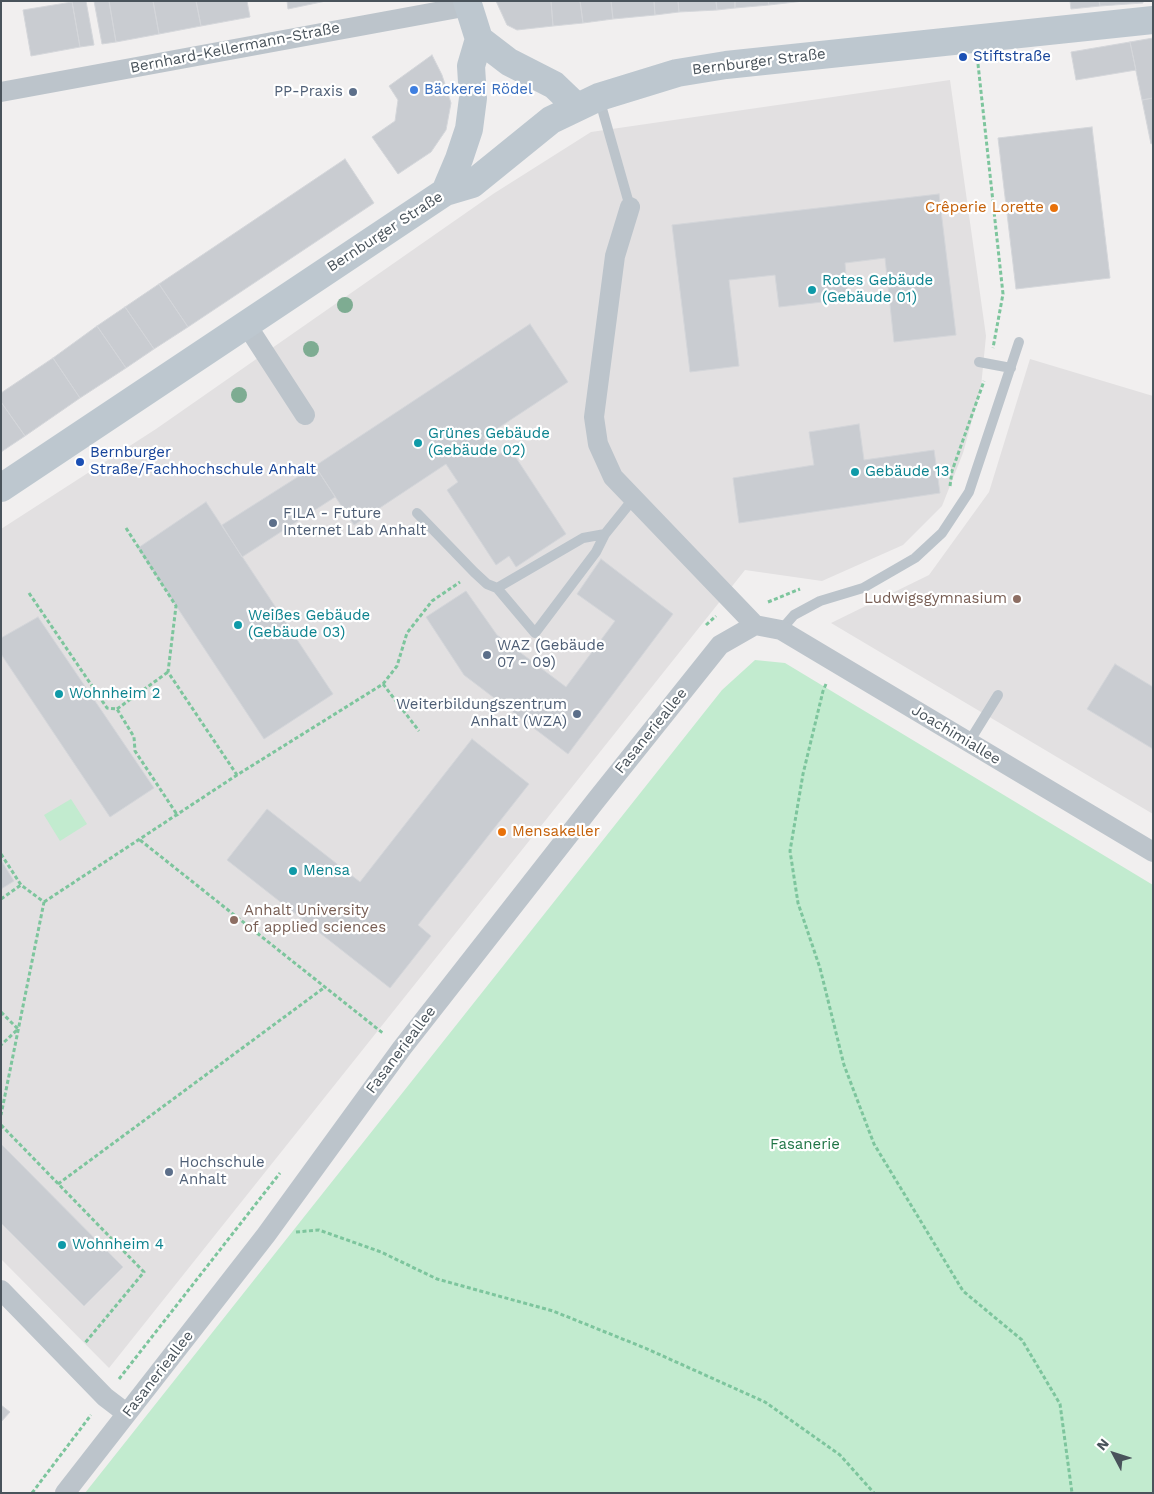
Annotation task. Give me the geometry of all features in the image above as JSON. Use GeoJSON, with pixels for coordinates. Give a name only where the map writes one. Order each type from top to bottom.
{"type":"FeatureCollection","features":[{"type":"Feature","properties":{"kind":"main road"},"geometry":{"type":"LineString","coordinates":[[468,4],[479,39],[509,62],[588,102]]}},
{"type":"Feature","properties":{"kind":"main road","name":"Bernburger Straße"},"geometry":{"type":"LineString","coordinates":[[1,488],[445,192],[472,184],[551,120],[588,102],[635,84],[676,73],[716,66],[1153,20]]}},
{"type":"Feature","properties":{"kind":"main road"},"geometry":{"type":"LineString","coordinates":[[445,192],[469,130],[473,98],[470,66],[479,39]]}},
{"type":"Feature","properties":{"kind":"street","name":"Bernhard-Kellermann-Straße"},"geometry":{"type":"LineString","coordinates":[[1,92],[468,4]]}},
{"type":"Feature","properties":{"kind":"street"},"geometry":{"type":"LineString","coordinates":[[630,207],[615,256],[594,417],[598,444],[613,477],[756,625]]}},
{"type":"Feature","properties":{"kind":"street"},"geometry":{"type":"LineString","coordinates":[[246,324],[305,415]]}},
{"type":"Feature","properties":{"kind":"street","name":"Joachimiallee"},"geometry":{"type":"LineString","coordinates":[[756,625],[781,630],[1153,852]]}},
{"type":"Feature","properties":{"kind":"street","name":"Fasanerieallee"},"geometry":{"type":"LineString","coordinates":[[65,1493],[266,1235],[402,1048],[720,645],[756,625]]}},
{"type":"Feature","properties":{"kind":"street"},"geometry":{"type":"LineString","coordinates":[[1,1290],[105,1397],[126,1414]]}},
{"type":"Feature","properties":{"kind":"lane"},"geometry":{"type":"LineString","coordinates":[[588,102],[630,207]]}},
{"type":"Feature","properties":{"kind":"lane"},"geometry":{"type":"LineString","coordinates":[[781,630],[794,615],[820,601],[863,588],[915,558],[942,533],[969,492],[1019,342]]}},
{"type":"Feature","properties":{"kind":"lane"},"geometry":{"type":"LineString","coordinates":[[984,363],[1011,368]]}},
{"type":"Feature","properties":{"kind":"lane"},"geometry":{"type":"LineString","coordinates":[[417,513],[474,572],[487,584],[497,588],[535,633],[596,552],[605,534],[634,498]]}},
{"type":"Feature","properties":{"kind":"lane"},"geometry":{"type":"LineString","coordinates":[[497,588],[583,538],[605,534]]}},
{"type":"Feature","properties":{"kind":"lane"},"geometry":{"type":"LineString","coordinates":[[969,742],[998,695]]}},
{"type":"Feature","properties":{"kind":"path"},"geometry":{"type":"LineString","coordinates":[[949,495],[952,471],[1003,294],[974,39]]}},
{"type":"Feature","properties":{"kind":"path"},"geometry":{"type":"LineString","coordinates":[[126,528],[176,606],[168,672],[237,775]]}},
{"type":"Feature","properties":{"kind":"path"},"geometry":{"type":"LineString","coordinates":[[1,1114],[44,902],[178,816],[237,775],[383,684],[397,666],[408,633],[432,601],[474,572]]}},
{"type":"Feature","properties":{"kind":"path"},"geometry":{"type":"LineString","coordinates":[[705,626],[711,619],[736,604],[768,602],[807,587]]}},
{"type":"Feature","properties":{"kind":"path"},"geometry":{"type":"LineString","coordinates":[[29,592],[107,708],[117,709],[168,672]]}},
{"type":"Feature","properties":{"kind":"path"},"geometry":{"type":"LineString","coordinates":[[768,602],[794,615]]}},
{"type":"Feature","properties":{"kind":"path"},"geometry":{"type":"LineString","coordinates":[[838,664],[823,691],[804,774],[790,851],[798,903],[820,968],[844,1065],[874,1144],[963,1291],[1022,1340],[1060,1404],[1072,1493]]}},
{"type":"Feature","properties":{"kind":"path"},"geometry":{"type":"LineString","coordinates":[[383,684],[419,731]]}},
{"type":"Feature","properties":{"kind":"path"},"geometry":{"type":"LineString","coordinates":[[117,709],[134,737],[135,751],[178,816]]}},
{"type":"Feature","properties":{"kind":"path"},"geometry":{"type":"LineString","coordinates":[[140,840],[402,1048]]}},
{"type":"Feature","properties":{"kind":"path"},"geometry":{"type":"LineString","coordinates":[[1,854],[22,885],[44,902]]}},
{"type":"Feature","properties":{"kind":"path"},"geometry":{"type":"LineString","coordinates":[[1,898],[22,885]]}},
{"type":"Feature","properties":{"kind":"path"},"geometry":{"type":"LineString","coordinates":[[58,1184],[325,987]]}},
{"type":"Feature","properties":{"kind":"path"},"geometry":{"type":"LineString","coordinates":[[1,1012],[18,1029]]}},
{"type":"Feature","properties":{"kind":"path"},"geometry":{"type":"LineString","coordinates":[[1,1045],[18,1029]]}},
{"type":"Feature","properties":{"kind":"path"},"geometry":{"type":"LineString","coordinates":[[1,1125],[144,1272],[71,1361]]}},
{"type":"Feature","properties":{"kind":"path"},"geometry":{"type":"LineString","coordinates":[[32,1493],[286,1166]]}},
{"type":"Feature","properties":{"kind":"path"},"geometry":{"type":"LineString","coordinates":[[266,1235],[319,1230],[381,1252],[437,1279],[553,1311],[645,1348],[765,1402],[840,1455],[874,1493]]}},
{"type":"Feature","properties":{"kind":"shaded area","name":"Anhalt University of applied sciences"},"geometry":{"type":"Polygon","coordinates":[[[950,80],[986,336],[981,387],[963,453],[942,506],[903,545],[822,581],[745,570],[109,1368],[1,1259],[1,529],[156,429],[493,194],[591,132],[950,80]]]}},
{"type":"Feature","properties":{"kind":"shaded area","name":"Ludwigsgymnasium"},"geometry":{"type":"Polygon","coordinates":[[[1030,359],[1153,396],[1153,814],[831,623],[929,575],[989,492],[1030,359]]]}},
{"type":"Feature","properties":{"kind":"green space","name":"Fasanerie"},"geometry":{"type":"Polygon","coordinates":[[[755,660],[785,663],[1153,885],[1153,1493],[85,1493],[722,690],[755,660]]]}},
{"type":"Feature","properties":{"kind":"green space"},"geometry":{"type":"Polygon","coordinates":[[[71,799],[87,824],[60,841],[44,815],[71,799]]]}},
{"type":"Feature","properties":{"kind":"building"},"geometry":{"type":"Polygon","coordinates":[[[72,1],[86,1],[94,45],[80,47],[72,1]]]}},
{"type":"Feature","properties":{"kind":"building"},"geometry":{"type":"Polygon","coordinates":[[[94,1],[109,1],[116,42],[102,44],[94,1]]]}},
{"type":"Feature","properties":{"kind":"building"},"geometry":{"type":"Polygon","coordinates":[[[109,1],[153,1],[159,34],[116,42],[109,1]]]}},
{"type":"Feature","properties":{"kind":"building"},"geometry":{"type":"Polygon","coordinates":[[[153,1],[196,1],[201,26],[159,34],[153,1]]]}},
{"type":"Feature","properties":{"kind":"building"},"geometry":{"type":"Polygon","coordinates":[[[196,1],[247,1],[250,17],[201,26],[196,1]]]}},
{"type":"Feature","properties":{"kind":"building"},"geometry":{"type":"Polygon","coordinates":[[[287,1],[326,1],[288,9],[287,1]]]}},
{"type":"Feature","properties":{"kind":"building"},"geometry":{"type":"Polygon","coordinates":[[[496,1],[551,1],[553,26],[517,30],[507,25],[496,1]]]}},
{"type":"Feature","properties":{"kind":"building"},"geometry":{"type":"Polygon","coordinates":[[[551,1],[580,1],[583,23],[553,26],[551,1]]]}},
{"type":"Feature","properties":{"kind":"building"},"geometry":{"type":"Polygon","coordinates":[[[580,1],[611,1],[613,19],[583,23],[580,1]]]}},
{"type":"Feature","properties":{"kind":"building"},"geometry":{"type":"Polygon","coordinates":[[[611,1],[654,1],[655,15],[613,19],[611,1]]]}},
{"type":"Feature","properties":{"kind":"building"},"geometry":{"type":"Polygon","coordinates":[[[654,1],[678,1],[679,12],[655,15],[654,1]]]}},
{"type":"Feature","properties":{"kind":"building"},"geometry":{"type":"Polygon","coordinates":[[[678,1],[716,1],[717,10],[679,12],[678,1]]]}},
{"type":"Feature","properties":{"kind":"building"},"geometry":{"type":"Polygon","coordinates":[[[716,1],[735,1],[735,8],[717,10],[716,1]]]}},
{"type":"Feature","properties":{"kind":"building"},"geometry":{"type":"Polygon","coordinates":[[[735,1],[768,1],[769,5],[735,8],[735,1]]]}},
{"type":"Feature","properties":{"kind":"building"},"geometry":{"type":"Polygon","coordinates":[[[768,1],[804,1],[769,5],[768,1]]]}},
{"type":"Feature","properties":{"kind":"building"},"geometry":{"type":"Polygon","coordinates":[[[1070,1],[1099,1],[1100,6],[1071,9],[1070,1]]]}},
{"type":"Feature","properties":{"kind":"building"},"geometry":{"type":"Polygon","coordinates":[[[1099,1],[1143,1],[1143,3],[1100,6],[1099,1]]]}},
{"type":"Feature","properties":{"kind":"building"},"geometry":{"type":"Polygon","coordinates":[[[72,2],[80,47],[31,56],[23,10],[72,2]]]}},
{"type":"Feature","properties":{"kind":"building"},"geometry":{"type":"Polygon","coordinates":[[[1153,38],[1153,98],[1142,100],[1130,42],[1153,38]]]}},
{"type":"Feature","properties":{"kind":"building"},"geometry":{"type":"Polygon","coordinates":[[[1130,42],[1136,70],[1076,80],[1071,52],[1130,42]]]}},
{"type":"Feature","properties":{"kind":"building"},"geometry":{"type":"Polygon","coordinates":[[[432,55],[442,75],[451,103],[446,130],[431,152],[398,174],[372,137],[395,121],[398,100],[389,86],[432,55]]]}},
{"type":"Feature","properties":{"kind":"building"},"geometry":{"type":"Polygon","coordinates":[[[1153,98],[1153,143],[1151,144],[1142,100],[1153,98]]]}},
{"type":"Feature","properties":{"kind":"building","name":"Crêperie Lorette"},"geometry":{"type":"Polygon","coordinates":[[[1092,127],[1110,278],[1016,289],[998,138],[1092,127]]]}},
{"type":"Feature","properties":{"kind":"building"},"geometry":{"type":"Polygon","coordinates":[[[345,159],[374,203],[188,327],[159,284],[345,159]]]}},
{"type":"Feature","properties":{"kind":"building","name":"Rotes Gebäude (Gebäude 01)"},"geometry":{"type":"Polygon","coordinates":[[[939,194],[956,335],[894,342],[885,258],[845,263],[848,299],[779,307],[775,275],[729,280],[739,366],[690,372],[672,225],[939,194]]]}},
{"type":"Feature","properties":{"kind":"building"},"geometry":{"type":"Polygon","coordinates":[[[159,284],[188,327],[154,349],[125,307],[159,284]]]}},
{"type":"Feature","properties":{"kind":"building"},"geometry":{"type":"Polygon","coordinates":[[[125,307],[154,349],[126,368],[97,326],[125,307]]]}},
{"type":"Feature","properties":{"kind":"building","name":"Grünes Gebäude (Gebäude 02)"},"geometry":{"type":"Polygon","coordinates":[[[530,324],[568,382],[483,438],[495,457],[509,447],[566,534],[516,567],[509,556],[496,565],[447,490],[458,482],[446,464],[354,525],[315,466],[530,324]]]}},
{"type":"Feature","properties":{"kind":"building"},"geometry":{"type":"Polygon","coordinates":[[[97,326],[126,368],[80,398],[53,358],[97,326]]]}},
{"type":"Feature","properties":{"kind":"building"},"geometry":{"type":"Polygon","coordinates":[[[53,358],[80,398],[25,436],[1,402],[1,393],[53,358]]]}},
{"type":"Feature","properties":{"kind":"building"},"geometry":{"type":"Polygon","coordinates":[[[1,402],[25,436],[1,452],[1,402]]]}},
{"type":"Feature","properties":{"kind":"building","name":"Gebäude 13"},"geometry":{"type":"Polygon","coordinates":[[[859,424],[864,460],[934,450],[940,493],[739,523],[733,478],[814,465],[809,432],[859,424]]]}},
{"type":"Feature","properties":{"kind":"building"},"geometry":{"type":"Polygon","coordinates":[[[315,466],[335,497],[242,557],[222,525],[315,466]]]}},
{"type":"Feature","properties":{"kind":"building","name":"Weißes Gebäude (Gebäude 03)"},"geometry":{"type":"Polygon","coordinates":[[[206,502],[333,694],[264,739],[138,548],[206,502]]]}},
{"type":"Feature","properties":{"kind":"building","name":"WAZ (Gebäude 07 - 09)"},"geometry":{"type":"Polygon","coordinates":[[[601,559],[673,614],[568,754],[464,675],[426,617],[466,591],[497,635],[566,687],[615,621],[577,594],[601,559]]]}},
{"type":"Feature","properties":{"kind":"building","name":"Wohnheim 2"},"geometry":{"type":"Polygon","coordinates":[[[38,617],[154,788],[110,817],[1,654],[1,638],[38,617]]]}},
{"type":"Feature","properties":{"kind":"building"},"geometry":{"type":"Polygon","coordinates":[[[1115,664],[1153,687],[1153,749],[1087,709],[1115,664]]]}},
{"type":"Feature","properties":{"kind":"building","name":"Mensa"},"geometry":{"type":"Polygon","coordinates":[[[472,739],[529,784],[418,925],[431,936],[390,988],[227,860],[267,809],[360,882],[472,739]]]}},
{"type":"Feature","properties":{"kind":"building"},"geometry":{"type":"Polygon","coordinates":[[[1,860],[14,881],[1,889],[1,860]]]}},
{"type":"Feature","properties":{"kind":"building","name":"Wohnheim 4"},"geometry":{"type":"Polygon","coordinates":[[[1,1144],[123,1267],[84,1306],[1,1223],[1,1144]]]}},
{"type":"Feature","properties":{"kind":"building"},"geometry":{"type":"Polygon","coordinates":[[[1,1405],[10,1412],[1,1422],[1,1405]]]}},
{"type":"Feature","properties":{"kind":"place","name":"Stiftstraße"},"geometry":{"type":"Point","coordinates":[963,57]}},
{"type":"Feature","properties":{"kind":"place","name":"Bäckerei Rödel"},"geometry":{"type":"Point","coordinates":[414,90]}},
{"type":"Feature","properties":{"kind":"place","name":"PP-Praxis"},"geometry":{"type":"Point","coordinates":[353,92]}},
{"type":"Feature","properties":{"kind":"place","name":"Crêperie Lorette"},"geometry":{"type":"Point","coordinates":[1054,208]}},
{"type":"Feature","properties":{"kind":"place","name":"Rotes Gebäude (Gebäude 01)"},"geometry":{"type":"Point","coordinates":[812,290]}},
{"type":"Feature","properties":{"kind":"place","name":"Grünes Gebäude (Gebäude 02)"},"geometry":{"type":"Point","coordinates":[418,443]}},
{"type":"Feature","properties":{"kind":"place","name":"Bernburger Straße/Fachhochschule Anhalt"},"geometry":{"type":"Point","coordinates":[80,462]}},
{"type":"Feature","properties":{"kind":"place","name":"Gebäude 13"},"geometry":{"type":"Point","coordinates":[855,472]}},
{"type":"Feature","properties":{"kind":"place","name":"FILA - Future Internet Lab Anhalt"},"geometry":{"type":"Point","coordinates":[273,523]}},
{"type":"Feature","properties":{"kind":"place","name":"Ludwigsgymnasium"},"geometry":{"type":"Point","coordinates":[1017,599]}},
{"type":"Feature","properties":{"kind":"place","name":"Weißes Gebäude (Gebäude 03)"},"geometry":{"type":"Point","coordinates":[238,625]}},
{"type":"Feature","properties":{"kind":"place","name":"WAZ (Gebäude 07 - 09)"},"geometry":{"type":"Point","coordinates":[487,655]}},
{"type":"Feature","properties":{"kind":"place","name":"Wohnheim 2"},"geometry":{"type":"Point","coordinates":[59,694]}},
{"type":"Feature","properties":{"kind":"place","name":"Weiterbildungszentrum Anhalt (WZA)"},"geometry":{"type":"Point","coordinates":[577,714]}},
{"type":"Feature","properties":{"kind":"place","name":"Mensakeller"},"geometry":{"type":"Point","coordinates":[502,832]}},
{"type":"Feature","properties":{"kind":"place","name":"Mensa"},"geometry":{"type":"Point","coordinates":[293,871]}},
{"type":"Feature","properties":{"kind":"place","name":"Anhalt University of applied sciences"},"geometry":{"type":"Point","coordinates":[234,920]}},
{"type":"Feature","properties":{"kind":"place","name":"Hochschule Anhalt"},"geometry":{"type":"Point","coordinates":[169,1172]}},
{"type":"Feature","properties":{"kind":"place","name":"Wohnheim 4"},"geometry":{"type":"Point","coordinates":[62,1245]}}]}
